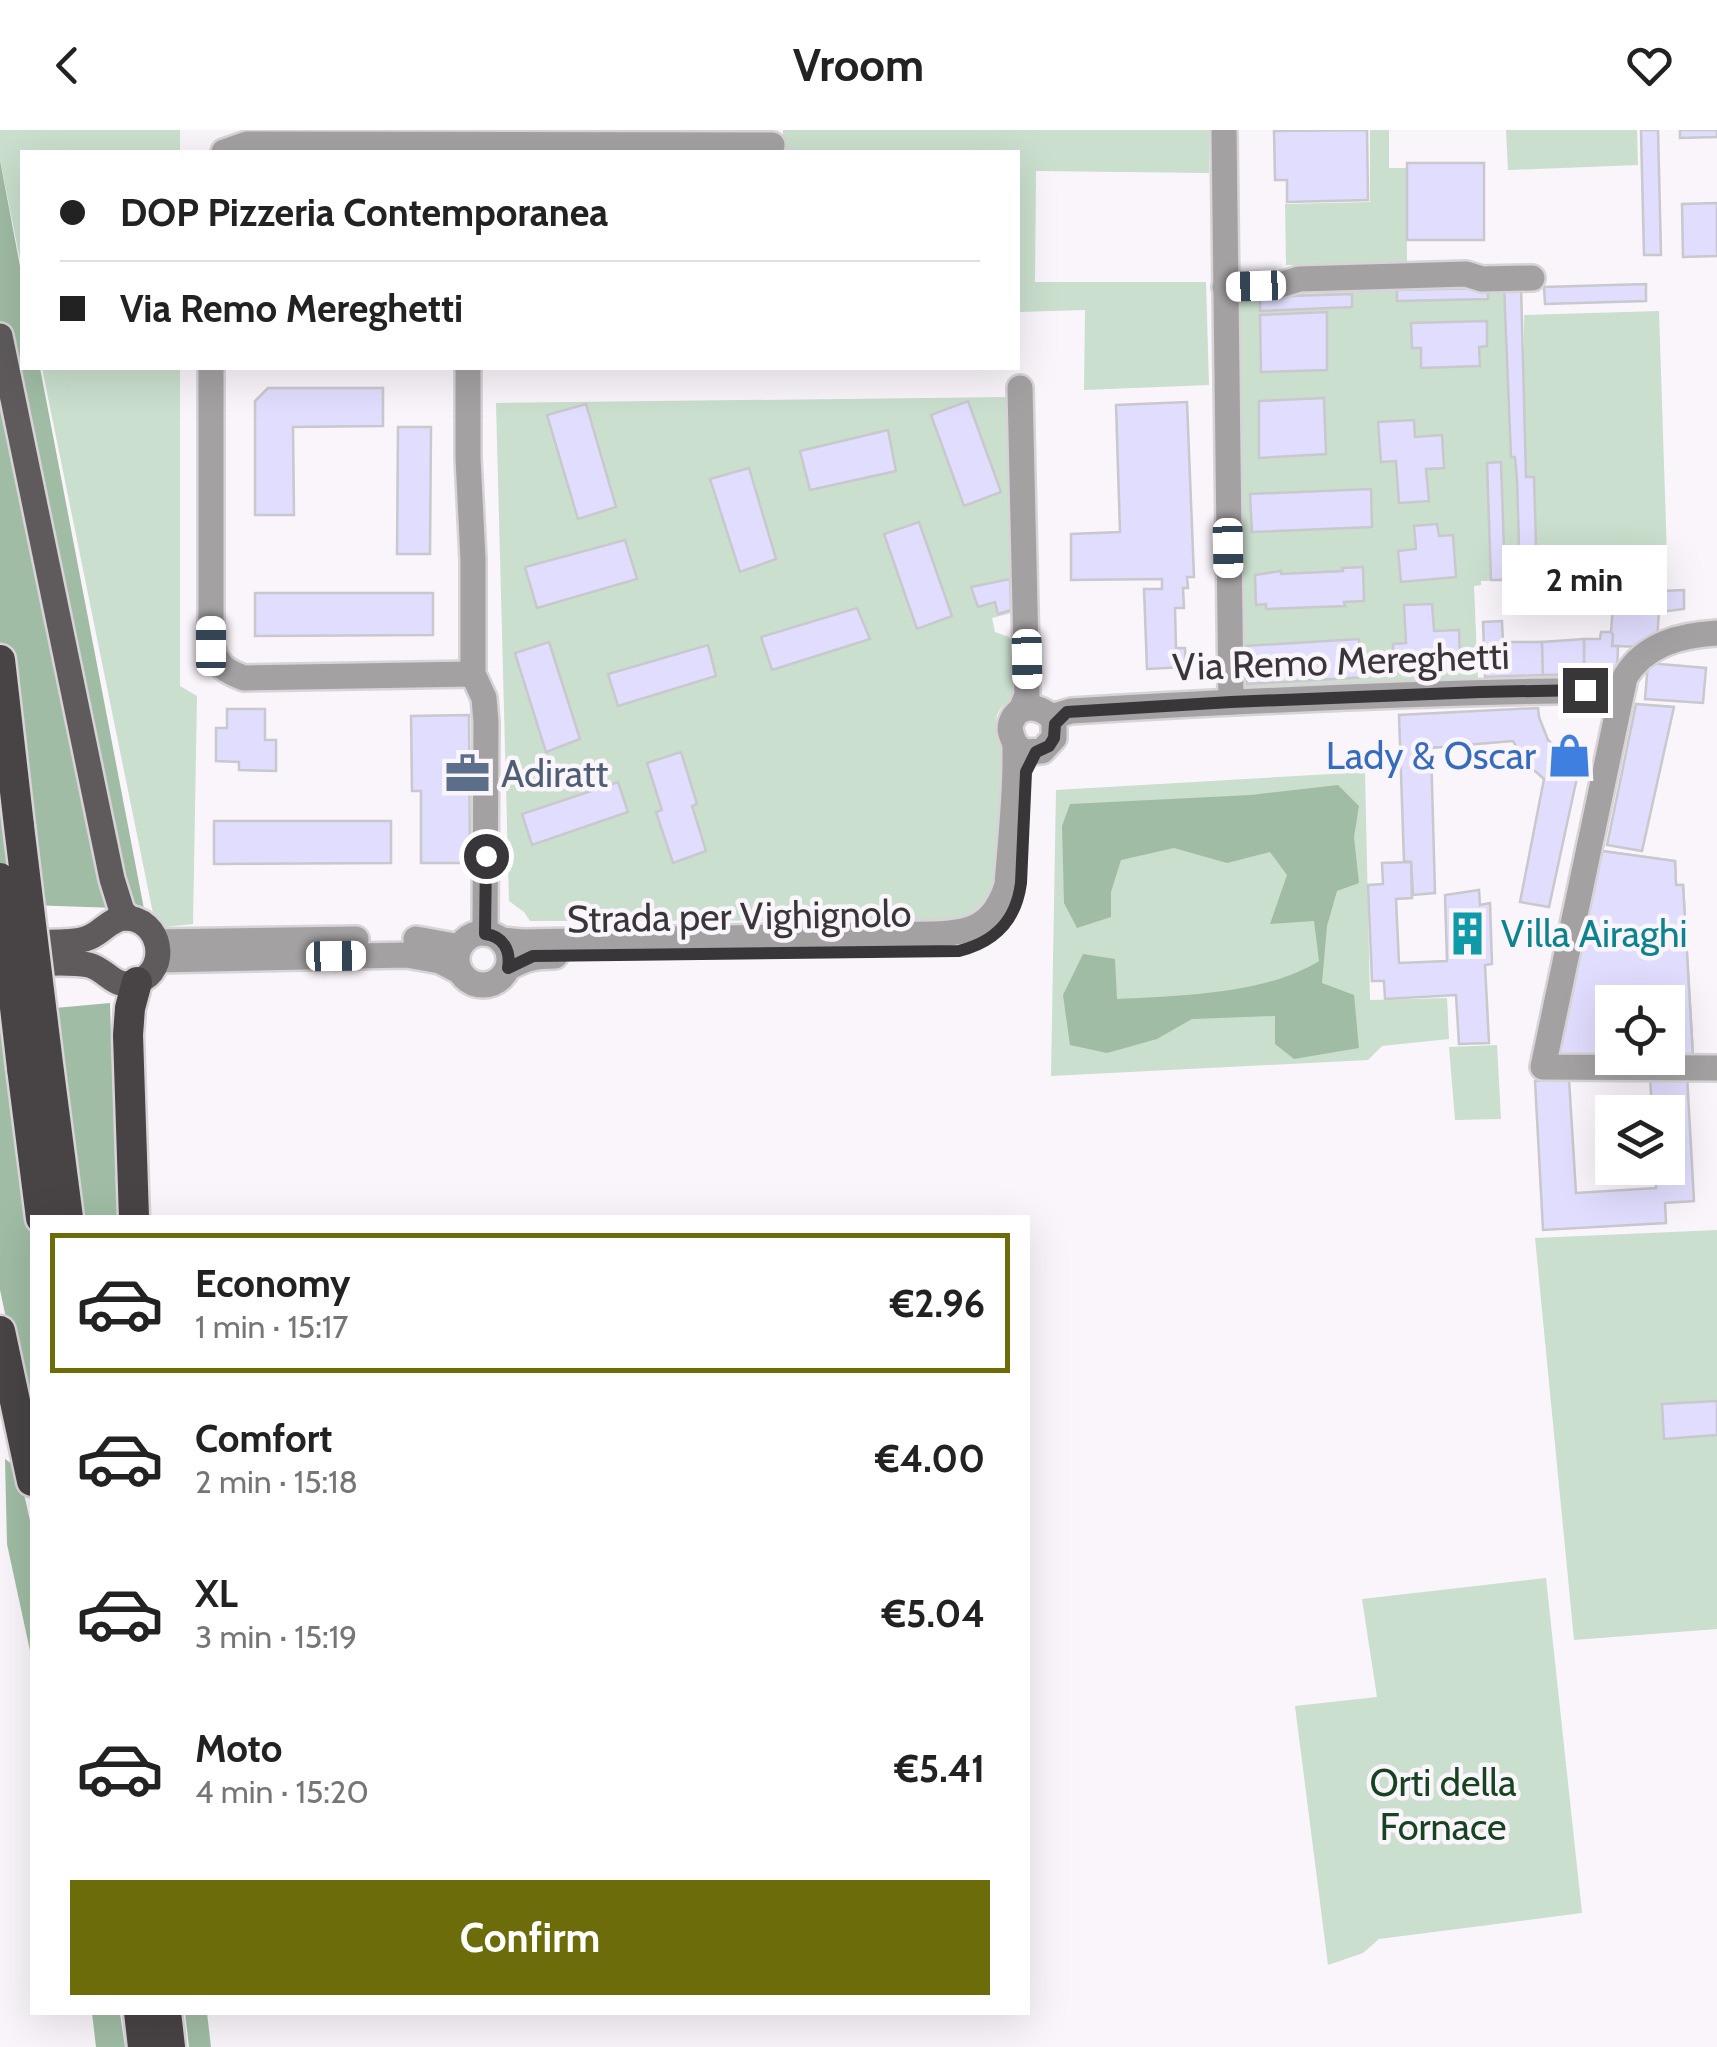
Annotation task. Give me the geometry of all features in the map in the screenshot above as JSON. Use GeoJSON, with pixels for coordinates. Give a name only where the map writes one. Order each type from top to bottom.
{"type":"FeatureCollection","features":[{"type":"Feature","properties":{"kind":"highway"},"geometry":{"type":"LineString","coordinates":[[0,660],[19,826],[41,1215]]}},
{"type":"Feature","properties":{"kind":"highway"},"geometry":{"type":"LineString","coordinates":[[0,878],[67,1215]]}},
{"type":"Feature","properties":{"kind":"highway"},"geometry":{"type":"LineString","coordinates":[[134,1215],[128,1034],[130,1008],[150,961]]}},
{"type":"Feature","properties":{"kind":"highway"},"geometry":{"type":"LineString","coordinates":[[0,1332],[30,1472]]}},
{"type":"Feature","properties":{"kind":"highway"},"geometry":{"type":"LineString","coordinates":[[139,2015],[143,2047]]}},
{"type":"Feature","properties":{"kind":"highway"},"geometry":{"type":"LineString","coordinates":[[166,2015],[170,2047]]}},
{"type":"Feature","properties":{"kind":"main road"},"geometry":{"type":"LineString","coordinates":[[0,336],[112,879],[129,918]]}},
{"type":"Feature","properties":{"kind":"main road"},"geometry":{"type":"LineString","coordinates":[[0,942],[89,938],[115,920],[129,918],[147,926],[150,961],[123,984],[83,964],[0,964]]}},
{"type":"Feature","properties":{"kind":"street"},"geometry":{"type":"LineString","coordinates":[[1224,130],[1231,702]]}},
{"type":"Feature","properties":{"kind":"street"},"geometry":{"type":"LineString","coordinates":[[230,150],[247,144],[472,149],[772,145]]}},
{"type":"Feature","properties":{"kind":"street"},"geometry":{"type":"LineString","coordinates":[[1224,287],[1280,286],[1299,279],[1466,274],[1482,279],[1532,278]]}},
{"type":"Feature","properties":{"kind":"street"},"geometry":{"type":"LineString","coordinates":[[211,370],[211,646],[217,663],[227,672],[244,678],[473,674]]}},
{"type":"Feature","properties":{"kind":"street"},"geometry":{"type":"LineString","coordinates":[[468,370],[473,674],[484,698],[486,722],[493,937]]}},
{"type":"Feature","properties":{"kind":"street"},"geometry":{"type":"LineString","coordinates":[[1020,388],[1042,711],[1054,738],[1049,746],[1026,748]]}},
{"type":"Feature","properties":{"kind":"street"},"geometry":{"type":"LineString","coordinates":[[1717,634],[1680,637],[1648,653],[1634,664],[1621,690],[1543,1067],[1717,1068]]}},
{"type":"Feature","properties":{"kind":"street","name":"Via Remo Mereghetti"},"geometry":{"type":"LineString","coordinates":[[1042,711],[1480,692],[1621,690]]}},
{"type":"Feature","properties":{"kind":"street"},"geometry":{"type":"LineString","coordinates":[[1026,748],[1010,731],[1011,722],[1042,711]]}},
{"type":"Feature","properties":{"kind":"street"},"geometry":{"type":"LineString","coordinates":[[971,939],[992,914],[1007,885],[1026,748]]}},
{"type":"Feature","properties":{"kind":"street"},"geometry":{"type":"LineString","coordinates":[[474,934],[493,937],[509,955],[508,968],[500,980],[480,986],[464,978],[460,959],[474,934]]}},
{"type":"Feature","properties":{"kind":"street","name":"Strada per Vighignolo"},"geometry":{"type":"LineString","coordinates":[[493,937],[523,942],[957,934],[971,939],[959,951],[533,956],[508,968]]}},
{"type":"Feature","properties":{"kind":"street"},"geometry":{"type":"LineString","coordinates":[[150,961],[407,955],[440,962],[460,959]]}},
{"type":"Feature","properties":{"kind":"green space"},"geometry":{"type":"Polygon","coordinates":[[[0,130],[180,130],[180,150],[20,150],[20,260],[0,159],[0,130]]]}},
{"type":"Feature","properties":{"kind":"green space"},"geometry":{"type":"Polygon","coordinates":[[[783,130],[1209,130],[1209,173],[1036,171],[1035,282],[1206,282],[1209,385],[1084,390],[1085,310],[1020,312],[1020,150],[783,150],[783,130]]]}},
{"type":"Feature","properties":{"kind":"green space"},"geometry":{"type":"Polygon","coordinates":[[[1370,130],[1389,130],[1389,168],[1406,168],[1407,264],[1286,265],[1285,204],[1370,202],[1370,130]]]}},
{"type":"Feature","properties":{"kind":"green space"},"geometry":{"type":"Polygon","coordinates":[[[1506,130],[1637,130],[1638,165],[1508,170],[1506,130]]]}},
{"type":"Feature","properties":{"kind":"green space"},"geometry":{"type":"Polygon","coordinates":[[[0,160],[20,266],[20,370],[40,370],[144,909],[0,904],[0,160]]]}},
{"type":"Feature","properties":{"kind":"green space"},"geometry":{"type":"Polygon","coordinates":[[[1521,286],[1524,392],[1524,315],[1659,311],[1667,557],[1537,565],[1537,579],[1481,581],[1481,585],[1474,586],[1478,679],[1249,693],[1240,681],[1239,296],[1521,286]]]}},
{"type":"Feature","properties":{"kind":"green space"},"geometry":{"type":"Polygon","coordinates":[[[42,370],[180,370],[180,686],[197,696],[193,924],[156,928],[42,370]]]}},
{"type":"Feature","properties":{"kind":"green space"},"geometry":{"type":"Polygon","coordinates":[[[1009,397],[1015,612],[992,618],[995,632],[1009,637],[1015,648],[1015,698],[1002,707],[996,719],[1006,747],[999,866],[990,893],[981,904],[954,920],[530,921],[509,901],[496,403],[1009,397]]]}},
{"type":"Feature","properties":{"kind":"green space"},"geometry":{"type":"Polygon","coordinates":[[[1365,772],[1370,1000],[1447,998],[1449,1039],[1382,1046],[1368,1060],[1051,1076],[1056,790],[1365,772]]]}},
{"type":"Feature","properties":{"kind":"green space"},"geometry":{"type":"Polygon","coordinates":[[[1338,785],[1359,806],[1354,837],[1359,883],[1337,891],[1327,926],[1322,983],[1354,995],[1359,1048],[1294,1059],[1275,1044],[1275,1016],[1192,1019],[1157,1039],[1107,1053],[1070,1045],[1063,995],[1083,954],[1115,959],[1117,999],[1248,987],[1298,972],[1319,961],[1314,921],[1270,924],[1287,875],[1270,852],[1227,863],[1174,848],[1121,860],[1111,892],[1111,917],[1077,928],[1064,903],[1062,826],[1070,804],[1251,795],[1338,785]]]}},
{"type":"Feature","properties":{"kind":"green space"},"geometry":{"type":"Polygon","coordinates":[[[110,1003],[117,1215],[30,1215],[30,1430],[0,1290],[0,1013],[110,1003]]]}},
{"type":"Feature","properties":{"kind":"green space"},"geometry":{"type":"Polygon","coordinates":[[[1497,1045],[1501,1119],[1455,1120],[1449,1047],[1497,1045]]]}},
{"type":"Feature","properties":{"kind":"green space"},"geometry":{"type":"Polygon","coordinates":[[[1717,1230],[1717,1629],[1574,1640],[1535,1238],[1717,1230]]]}},
{"type":"Feature","properties":{"kind":"green space"},"geometry":{"type":"Polygon","coordinates":[[[5,1459],[18,1468],[30,1520],[30,1651],[7,1544],[5,1459]]]}},
{"type":"Feature","properties":{"kind":"green space","name":"Orti della Fornace"},"geometry":{"type":"Polygon","coordinates":[[[1546,1578],[1582,1913],[1379,1939],[1363,1953],[1328,1965],[1295,1706],[1377,1697],[1362,1599],[1546,1578]]]}},
{"type":"Feature","properties":{"kind":"green space"},"geometry":{"type":"Polygon","coordinates":[[[92,2015],[120,2015],[125,2047],[96,2047],[92,2015]]]}},
{"type":"Feature","properties":{"kind":"green space"},"geometry":{"type":"Polygon","coordinates":[[[185,2015],[207,2015],[211,2047],[189,2047],[185,2015]]]}},
{"type":"Feature","properties":{"kind":"building"},"geometry":{"type":"Polygon","coordinates":[[[1367,130],[1368,200],[1287,202],[1287,180],[1275,180],[1274,131],[1367,130]]]}},
{"type":"Feature","properties":{"kind":"building"},"geometry":{"type":"Polygon","coordinates":[[[1641,130],[1658,130],[1661,255],[1644,255],[1641,130]]]}},
{"type":"Feature","properties":{"kind":"building"},"geometry":{"type":"Polygon","coordinates":[[[1680,130],[1717,130],[1717,137],[1680,138],[1680,130]]]}},
{"type":"Feature","properties":{"kind":"building"},"geometry":{"type":"Polygon","coordinates":[[[1407,163],[1484,163],[1484,240],[1407,240],[1407,163]]]}},
{"type":"Feature","properties":{"kind":"building"},"geometry":{"type":"Polygon","coordinates":[[[1717,203],[1717,256],[1683,257],[1682,204],[1717,203]]]}},
{"type":"Feature","properties":{"kind":"building"},"geometry":{"type":"Polygon","coordinates":[[[1646,284],[1646,301],[1545,304],[1544,287],[1646,284]]]}},
{"type":"Feature","properties":{"kind":"building"},"geometry":{"type":"Polygon","coordinates":[[[1504,286],[1521,286],[1526,477],[1534,477],[1537,579],[1520,579],[1504,286]]]}},
{"type":"Feature","properties":{"kind":"building"},"geometry":{"type":"Polygon","coordinates":[[[1488,288],[1488,299],[1397,301],[1397,290],[1488,288]]]}},
{"type":"Feature","properties":{"kind":"building"},"geometry":{"type":"Polygon","coordinates":[[[1352,294],[1352,307],[1260,311],[1260,297],[1352,294]]]}},
{"type":"Feature","properties":{"kind":"building"},"geometry":{"type":"Polygon","coordinates":[[[1327,312],[1327,370],[1261,372],[1260,315],[1327,312]]]}},
{"type":"Feature","properties":{"kind":"building"},"geometry":{"type":"Polygon","coordinates":[[[1487,321],[1487,346],[1479,347],[1480,366],[1421,368],[1421,348],[1412,348],[1411,323],[1487,321]]]}},
{"type":"Feature","properties":{"kind":"building"},"geometry":{"type":"Polygon","coordinates":[[[268,388],[383,388],[383,426],[293,427],[294,515],[255,515],[255,401],[268,388]]]}},
{"type":"Feature","properties":{"kind":"building"},"geometry":{"type":"Polygon","coordinates":[[[1324,398],[1326,454],[1259,458],[1259,401],[1324,398]]]}},
{"type":"Feature","properties":{"kind":"building"},"geometry":{"type":"Polygon","coordinates":[[[968,401],[1001,492],[964,506],[931,415],[968,401]]]}},
{"type":"Feature","properties":{"kind":"building"},"geometry":{"type":"Polygon","coordinates":[[[1187,402],[1194,577],[1187,577],[1188,588],[1183,588],[1184,608],[1175,608],[1176,648],[1185,648],[1186,667],[1147,669],[1144,589],[1162,589],[1162,579],[1071,580],[1071,534],[1120,532],[1116,405],[1187,402]]]}},
{"type":"Feature","properties":{"kind":"building"},"geometry":{"type":"Polygon","coordinates":[[[586,404],[616,507],[578,519],[547,415],[586,404]]]}},
{"type":"Feature","properties":{"kind":"building"},"geometry":{"type":"Polygon","coordinates":[[[1414,420],[1415,437],[1442,435],[1444,468],[1426,469],[1429,501],[1399,503],[1396,461],[1381,462],[1378,422],[1414,420]]]}},
{"type":"Feature","properties":{"kind":"building"},"geometry":{"type":"Polygon","coordinates":[[[398,427],[431,427],[430,554],[397,554],[398,427]]]}},
{"type":"Feature","properties":{"kind":"building"},"geometry":{"type":"Polygon","coordinates":[[[888,430],[896,471],[810,490],[800,451],[888,430]]]}},
{"type":"Feature","properties":{"kind":"building"},"geometry":{"type":"Polygon","coordinates":[[[1501,462],[1505,580],[1491,580],[1487,463],[1501,462]]]}},
{"type":"Feature","properties":{"kind":"building"},"geometry":{"type":"Polygon","coordinates":[[[749,468],[776,559],[740,572],[710,479],[749,468]]]}},
{"type":"Feature","properties":{"kind":"building"},"geometry":{"type":"Polygon","coordinates":[[[1371,489],[1372,527],[1252,532],[1250,494],[1371,489]]]}},
{"type":"Feature","properties":{"kind":"building"},"geometry":{"type":"Polygon","coordinates":[[[919,522],[952,616],[917,629],[884,534],[919,522]]]}},
{"type":"Feature","properties":{"kind":"building"},"geometry":{"type":"Polygon","coordinates":[[[1437,524],[1439,536],[1453,535],[1456,577],[1401,582],[1398,551],[1416,549],[1414,526],[1437,524]]]}},
{"type":"Feature","properties":{"kind":"building"},"geometry":{"type":"Polygon","coordinates":[[[625,540],[637,579],[537,608],[525,567],[625,540]]]}},
{"type":"Feature","properties":{"kind":"building"},"geometry":{"type":"Polygon","coordinates":[[[1636,566],[1644,569],[1649,578],[1661,579],[1657,641],[1649,647],[1612,646],[1615,576],[1627,577],[1636,566]]]}},
{"type":"Feature","properties":{"kind":"building"},"geometry":{"type":"Polygon","coordinates":[[[1363,567],[1364,601],[1344,602],[1345,606],[1266,609],[1266,604],[1256,605],[1255,575],[1363,567]]]}},
{"type":"Feature","properties":{"kind":"building"},"geometry":{"type":"Polygon","coordinates":[[[1010,579],[1011,610],[998,614],[995,602],[978,607],[971,587],[1010,579]]]}},
{"type":"Feature","properties":{"kind":"building"},"geometry":{"type":"Polygon","coordinates":[[[1684,590],[1684,609],[1659,612],[1660,591],[1684,590]]]}},
{"type":"Feature","properties":{"kind":"building"},"geometry":{"type":"Polygon","coordinates":[[[255,593],[433,593],[433,635],[255,636],[255,593]]]}},
{"type":"Feature","properties":{"kind":"building"},"geometry":{"type":"Polygon","coordinates":[[[1432,604],[1434,631],[1459,630],[1460,660],[1429,662],[1430,669],[1394,671],[1393,644],[1406,643],[1404,605],[1432,604]]]}},
{"type":"Feature","properties":{"kind":"building"},"geometry":{"type":"Polygon","coordinates":[[[857,608],[870,639],[772,670],[761,637],[857,608]]]}},
{"type":"Feature","properties":{"kind":"building"},"geometry":{"type":"Polygon","coordinates":[[[1502,621],[1503,642],[1542,642],[1543,675],[1485,677],[1483,622],[1502,621]]]}},
{"type":"Feature","properties":{"kind":"building"},"geometry":{"type":"Polygon","coordinates":[[[1601,632],[1611,632],[1612,646],[1618,646],[1617,674],[1584,674],[1584,639],[1600,639],[1601,632]]]}},
{"type":"Feature","properties":{"kind":"building"},"geometry":{"type":"Polygon","coordinates":[[[1359,639],[1360,653],[1366,652],[1367,677],[1247,684],[1245,646],[1359,639]]]}},
{"type":"Feature","properties":{"kind":"building"},"geometry":{"type":"Polygon","coordinates":[[[1584,639],[1584,674],[1543,675],[1542,642],[1584,639]]]}},
{"type":"Feature","properties":{"kind":"building"},"geometry":{"type":"Polygon","coordinates":[[[549,642],[580,739],[546,752],[515,653],[549,642]]]}},
{"type":"Feature","properties":{"kind":"building"},"geometry":{"type":"Polygon","coordinates":[[[708,645],[716,676],[618,706],[608,674],[708,645]]]}},
{"type":"Feature","properties":{"kind":"building"},"geometry":{"type":"Polygon","coordinates":[[[1648,663],[1706,668],[1703,703],[1645,699],[1648,663]]]}},
{"type":"Feature","properties":{"kind":"building"},"geometry":{"type":"Polygon","coordinates":[[[1636,704],[1674,707],[1642,851],[1607,845],[1636,704]]]}},
{"type":"Feature","properties":{"kind":"building"},"geometry":{"type":"Polygon","coordinates":[[[1538,708],[1548,740],[1581,759],[1549,907],[1520,902],[1544,779],[1527,764],[1513,741],[1431,748],[1435,893],[1413,895],[1411,862],[1404,861],[1399,715],[1538,708]]]}},
{"type":"Feature","properties":{"kind":"building"},"geometry":{"type":"Polygon","coordinates":[[[227,709],[265,709],[265,740],[276,740],[276,771],[239,770],[239,762],[216,761],[216,728],[227,728],[227,709]]]}},
{"type":"Feature","properties":{"kind":"building"},"geometry":{"type":"Polygon","coordinates":[[[469,715],[470,863],[421,863],[421,791],[412,791],[411,716],[469,715]]]}},
{"type":"Feature","properties":{"kind":"building"},"geometry":{"type":"Polygon","coordinates":[[[681,752],[706,851],[673,863],[656,812],[662,810],[647,763],[681,752]]]}},
{"type":"Feature","properties":{"kind":"building"},"geometry":{"type":"Polygon","coordinates":[[[618,782],[628,812],[532,845],[522,814],[618,782]]]}},
{"type":"Feature","properties":{"kind":"building"},"geometry":{"type":"Polygon","coordinates":[[[214,821],[391,821],[391,863],[214,864],[214,821]]]}},
{"type":"Feature","properties":{"kind":"building"},"geometry":{"type":"Polygon","coordinates":[[[1602,851],[1675,861],[1676,885],[1683,885],[1693,1057],[1685,1057],[1685,985],[1657,985],[1653,898],[1661,897],[1660,885],[1625,883],[1603,985],[1595,985],[1595,1063],[1556,1065],[1602,851]]]}},
{"type":"Feature","properties":{"kind":"building"},"geometry":{"type":"Polygon","coordinates":[[[1602,851],[1675,861],[1676,885],[1683,885],[1693,1057],[1685,1057],[1685,985],[1595,985],[1595,1063],[1556,1065],[1602,851]]]}},
{"type":"Feature","properties":{"kind":"building","name":"Villa Airaghi"},"geometry":{"type":"Polygon","coordinates":[[[1411,862],[1412,898],[1396,899],[1399,963],[1447,961],[1445,895],[1479,890],[1480,905],[1490,903],[1492,964],[1485,965],[1489,1043],[1459,1044],[1456,995],[1385,999],[1384,981],[1372,981],[1368,885],[1383,884],[1382,863],[1411,862]]]}},
{"type":"Feature","properties":{"kind":"building"},"geometry":{"type":"Polygon","coordinates":[[[1687,1075],[1694,1201],[1665,1203],[1666,1223],[1543,1230],[1535,1081],[1569,1079],[1576,1193],[1685,1185],[1685,1095],[1651,1095],[1650,1077],[1687,1075]]]}},
{"type":"Feature","properties":{"kind":"building"},"geometry":{"type":"Polygon","coordinates":[[[1717,1401],[1717,1435],[1664,1439],[1662,1404],[1717,1401]]]}},
{"type":"Feature","properties":{"kind":"place","name":"Lady & Oscar"},"geometry":{"type":"Point","coordinates":[1569,755]}},
{"type":"Feature","properties":{"kind":"place","name":"Adiratt"},"geometry":{"type":"Point","coordinates":[468,773]}},
{"type":"Feature","properties":{"kind":"place","name":"Villa Airaghi"},"geometry":{"type":"Point","coordinates":[1468,933]}},
{"type":"Feature","properties":{"kind":"route"},"geometry":{"type":"LineString","coordinates":[[486,856],[485,934],[502,940],[509,955],[508,968],[533,956],[959,951],[998,934],[1012,915],[1021,883],[1026,772],[1036,752],[1049,746],[1055,724],[1067,712],[1231,702],[1585,690]]}}]}
